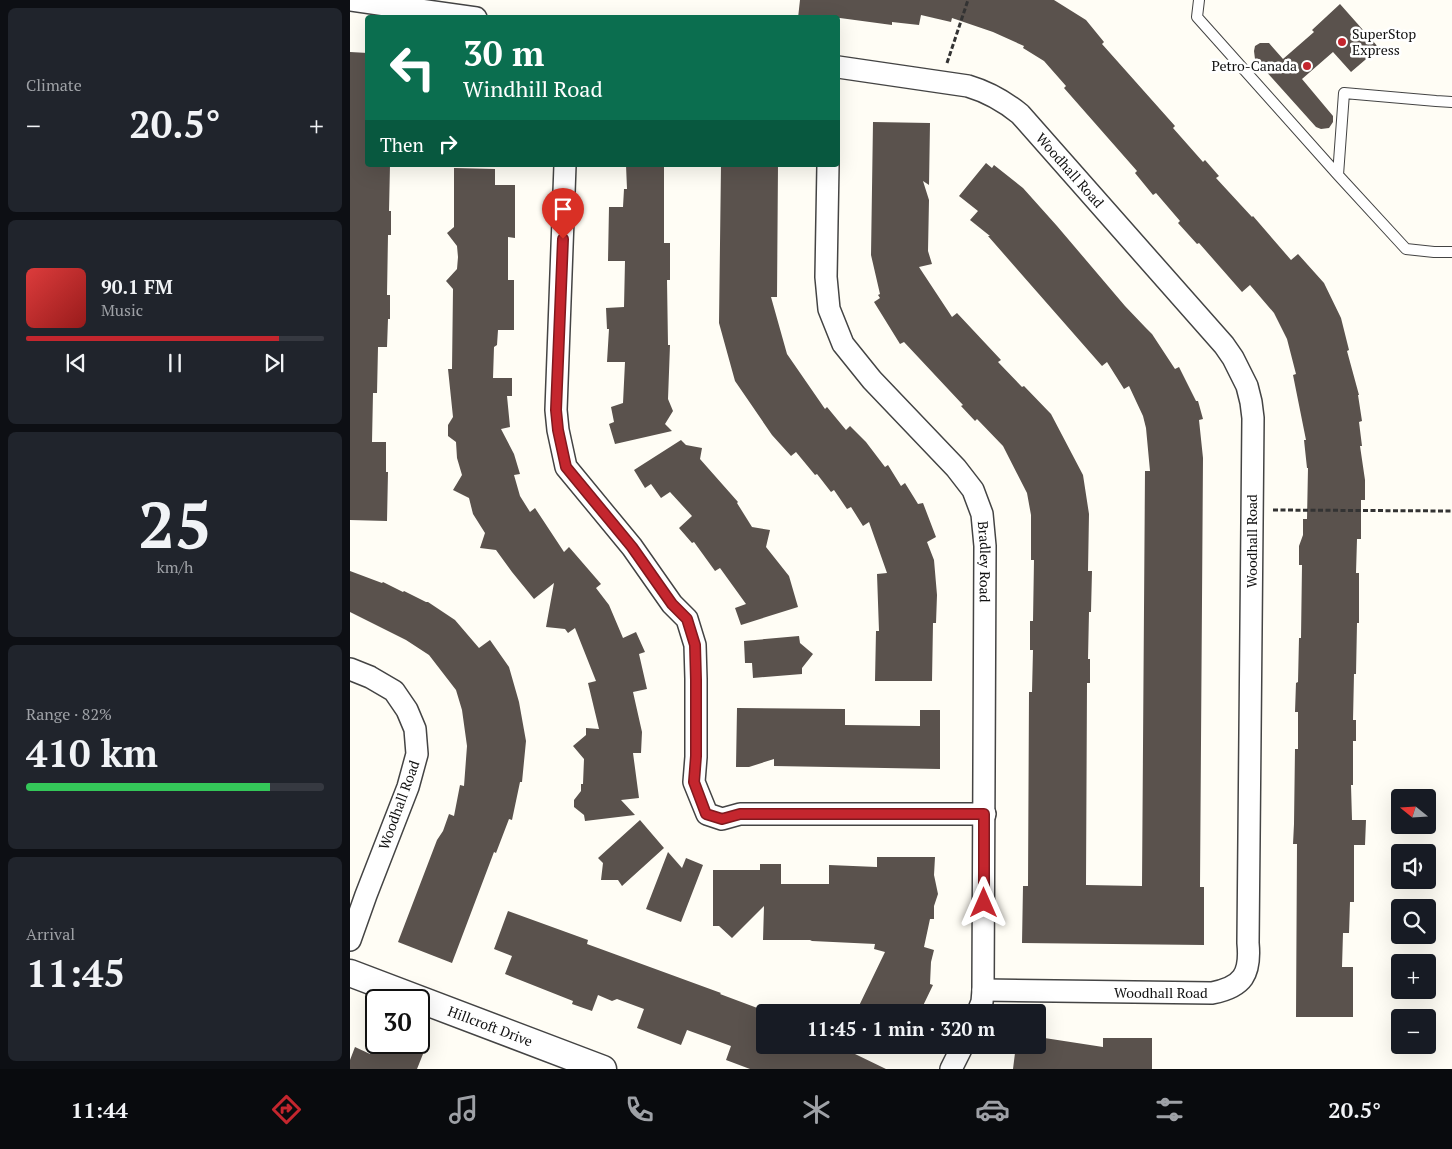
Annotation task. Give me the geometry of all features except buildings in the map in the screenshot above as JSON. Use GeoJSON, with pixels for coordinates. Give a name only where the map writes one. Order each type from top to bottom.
{"type":"FeatureCollection","features":[{"type":"Feature","properties":{"kind":"street"},"geometry":{"type":"LineString","coordinates":[[350,0],[455,15]]}},
{"type":"Feature","properties":{"kind":"street","name":"Woodhall Road"},"geometry":{"type":"LineString","coordinates":[[840,67],[968,86],[982,90],[995,97],[1020,114],[1030,123],[1224,345],[1247,386],[1251,402],[1253,418],[1253,473],[1248,924],[1250,958],[1246,973],[1238,983],[1227,990],[1212,993],[984,990]]}},
{"type":"Feature","properties":{"kind":"street"},"geometry":{"type":"LineString","coordinates":[[565,167],[556,410],[564,458],[566,467],[632,547],[672,604],[687,619],[695,645],[696,756],[694,782],[706,814],[722,819],[740,814],[984,814]]}},
{"type":"Feature","properties":{"kind":"street","name":"Bradley Road"},"geometry":{"type":"LineString","coordinates":[[828,167],[826,277],[829,309],[843,344],[872,380],[956,468],[973,490],[982,514],[986,546],[984,990],[981,1004]]}},
{"type":"Feature","properties":{"kind":"street","name":"Woodhall Road"},"geometry":{"type":"LineString","coordinates":[[350,669],[370,677],[394,691],[407,710],[415,729],[417,754],[408,787],[350,940]]}},
{"type":"Feature","properties":{"kind":"street","name":"Hillcroft Drive"},"geometry":{"type":"LineString","coordinates":[[350,973],[595,1068]]}},
{"type":"Feature","properties":{"kind":"street"},"geometry":{"type":"LineString","coordinates":[[951,1069],[958,1054]]}},
{"type":"Feature","properties":{"kind":"lane"},"geometry":{"type":"LineString","coordinates":[[1199,0],[1197,16],[1406,249],[1452,252]]}},
{"type":"Feature","properties":{"kind":"lane"},"geometry":{"type":"LineString","coordinates":[[1338,175],[1344,93],[1452,102]]}},
{"type":"Feature","properties":{"kind":"path"},"geometry":{"type":"LineString","coordinates":[[949,58],[968,0]]}},
{"type":"Feature","properties":{"kind":"path"},"geometry":{"type":"LineString","coordinates":[[1272,510],[1452,511]]}},
{"type":"Feature","properties":{"kind":"place","name":"SuperStop Express"},"geometry":{"type":"Point","coordinates":[1342,42]}},
{"type":"Feature","properties":{"kind":"place","name":"Petro-Canada"},"geometry":{"type":"Point","coordinates":[1307,66]}},
{"type":"Feature","properties":{"kind":"route"},"geometry":{"type":"LineString","coordinates":[[563,239],[556,410],[566,467],[632,547],[672,604],[687,619],[695,645],[696,756],[694,782],[706,814],[722,819],[740,814],[984,814],[984,903]]}}]}
